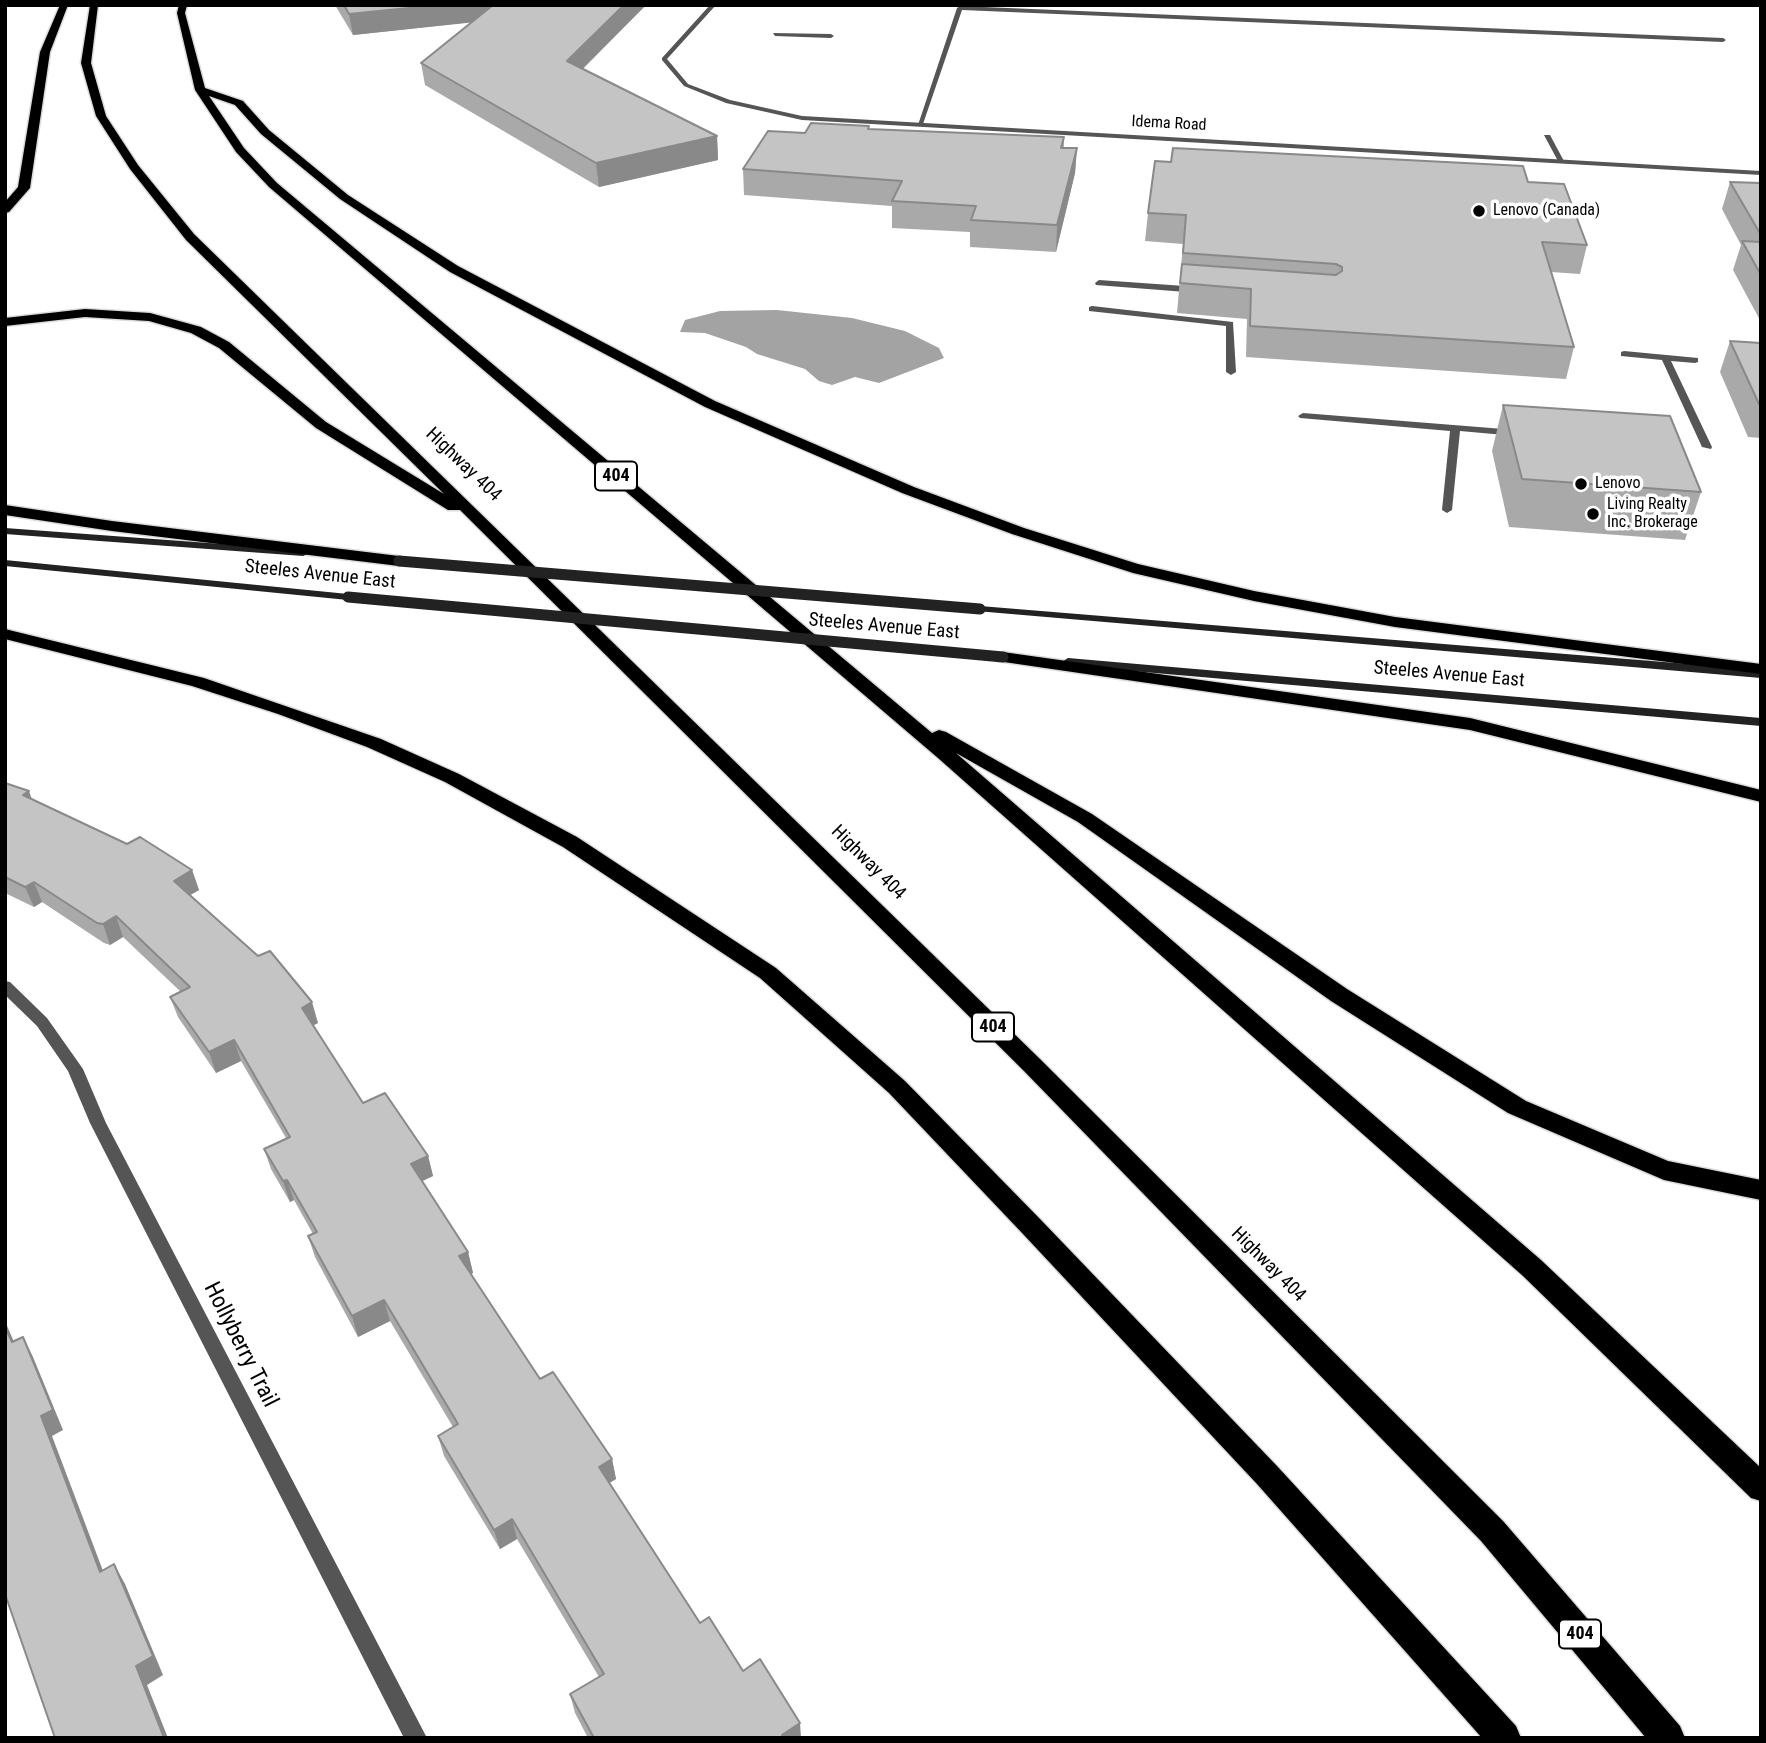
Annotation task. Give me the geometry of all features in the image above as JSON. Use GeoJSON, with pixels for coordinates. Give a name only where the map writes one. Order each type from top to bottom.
{"type":"FeatureCollection","features":[{"type":"Feature","properties":{"kind":"highway"},"geometry":{"type":"LineString","coordinates":[[5,210],[24,188],[45,52],[64,5]]}},
{"type":"Feature","properties":{"kind":"highway","name":"Highway 404"},"geometry":{"type":"LineString","coordinates":[[94,5],[86,63],[101,116],[134,167],[190,237],[1022,1055],[1492,1531],[1668,1738]]}},
{"type":"Feature","properties":{"kind":"highway","name":"404"},"geometry":{"type":"LineString","coordinates":[[183,5],[181,13],[200,90],[240,150],[273,185],[894,711],[1532,1268],[1761,1488]]}},
{"type":"Feature","properties":{"kind":"highway"},"geometry":{"type":"LineString","coordinates":[[200,90],[239,103],[274,140],[344,197],[454,269],[710,404],[932,499],[1018,531],[1133,568],[1254,596],[1395,622],[1761,668]]}},
{"type":"Feature","properties":{"kind":"highway"},"geometry":{"type":"LineString","coordinates":[[5,323],[85,313],[150,317],[196,330],[224,345],[321,425],[488,529]]}},
{"type":"Feature","properties":{"kind":"highway"},"geometry":{"type":"LineString","coordinates":[[5,510],[112,526],[399,561]]}},
{"type":"Feature","properties":{"kind":"highway"},"geometry":{"type":"LineString","coordinates":[[5,634],[211,686],[285,710],[419,763],[570,842],[768,973],[897,1087],[1032,1227],[1267,1475],[1503,1738]]}},
{"type":"Feature","properties":{"kind":"highway"},"geometry":{"type":"LineString","coordinates":[[1003,657],[1469,724],[1608,756],[1761,796]]}},
{"type":"Feature","properties":{"kind":"highway"},"geometry":{"type":"LineString","coordinates":[[894,711],[1084,818],[1339,995],[1517,1107],[1664,1170],[1761,1190]]}},
{"type":"Feature","properties":{"kind":"main road","name":"Steeles Avenue East"},"geometry":{"type":"LineString","coordinates":[[5,531],[1761,674]]}},
{"type":"Feature","properties":{"kind":"main road","name":"Steeles Avenue East"},"geometry":{"type":"LineString","coordinates":[[5,563],[1003,657],[1761,722]]}},
{"type":"Feature","properties":{"kind":"street","name":"Idema Road"},"geometry":{"type":"LineString","coordinates":[[713,5],[664,59],[686,85],[727,102],[802,118],[1761,173]]}},
{"type":"Feature","properties":{"kind":"street"},"geometry":{"type":"LineString","coordinates":[[920,124],[960,8],[1263,17],[1723,40]]}},
{"type":"Feature","properties":{"kind":"street"},"geometry":{"type":"LineString","coordinates":[[775,34],[831,36]]}},
{"type":"Feature","properties":{"kind":"street"},"geometry":{"type":"LineString","coordinates":[[1547,137],[1562,161]]}},
{"type":"Feature","properties":{"kind":"street"},"geometry":{"type":"LineString","coordinates":[[1099,283],[1208,290]]}},
{"type":"Feature","properties":{"kind":"street"},"geometry":{"type":"LineString","coordinates":[[1092,309],[1230,324],[1231,372]]}},
{"type":"Feature","properties":{"kind":"street"},"geometry":{"type":"LineString","coordinates":[[1624,354],[1695,360]]}},
{"type":"Feature","properties":{"kind":"street"},"geometry":{"type":"LineString","coordinates":[[1665,358],[1707,447]]}},
{"type":"Feature","properties":{"kind":"street"},"geometry":{"type":"LineString","coordinates":[[1303,416],[1529,434]]}},
{"type":"Feature","properties":{"kind":"street"},"geometry":{"type":"LineString","coordinates":[[1447,510],[1455,428]]}},
{"type":"Feature","properties":{"kind":"street","name":"Hollyberry Trail"},"geometry":{"type":"LineString","coordinates":[[5,986],[42,1022],[75,1069],[98,1123],[416,1738]]}},
{"type":"Feature","properties":{"kind":"shaded area"},"geometry":{"type":"Polygon","coordinates":[[[777,310],[852,318],[905,331],[939,348],[944,358],[879,383],[855,377],[832,385],[819,381],[805,369],[757,354],[746,347],[705,333],[680,332],[685,320],[720,311],[777,310]]]}},
{"type":"Feature","properties":{"kind":"building"},"geometry":{"type":"Polygon","coordinates":[[[344,5],[439,5],[349,14],[344,5]]]}},
{"type":"Feature","properties":{"kind":"building"},"geometry":{"type":"Polygon","coordinates":[[[493,5],[624,5],[567,61],[717,136],[596,163],[421,63],[493,5]]]}},
{"type":"Feature","properties":{"kind":"building"},"geometry":{"type":"Polygon","coordinates":[[[811,123],[869,126],[868,129],[1064,137],[1061,148],[1077,148],[1057,225],[971,220],[976,206],[892,201],[902,181],[743,169],[768,131],[805,133],[811,123]]]}},
{"type":"Feature","properties":{"kind":"building"},"geometry":{"type":"Polygon","coordinates":[[[1173,148],[1523,166],[1528,182],[1564,184],[1587,245],[1542,242],[1574,347],[1250,326],[1251,289],[1180,283],[1182,264],[1336,275],[1342,271],[1342,267],[1336,264],[1183,253],[1186,215],[1148,213],[1155,161],[1171,162],[1173,148]]]}},
{"type":"Feature","properties":{"kind":"building"},"geometry":{"type":"Polygon","coordinates":[[[1730,182],[1761,183],[1761,235],[1730,182]]]}},
{"type":"Feature","properties":{"kind":"building"},"geometry":{"type":"Polygon","coordinates":[[[1742,241],[1761,242],[1761,275],[1742,241]]]}},
{"type":"Feature","properties":{"kind":"building"},"geometry":{"type":"Polygon","coordinates":[[[1730,341],[1761,343],[1761,404],[1759,404],[1730,341]]]}},
{"type":"Feature","properties":{"kind":"building"},"geometry":{"type":"Polygon","coordinates":[[[1503,405],[1670,416],[1701,492],[1522,479],[1503,405]]]}},
{"type":"Feature","properties":{"kind":"building"},"geometry":{"type":"Polygon","coordinates":[[[5,783],[29,791],[23,795],[127,844],[140,837],[192,870],[174,881],[258,956],[270,951],[312,1002],[302,1008],[363,1103],[385,1093],[428,1156],[411,1164],[468,1252],[459,1256],[540,1379],[553,1372],[612,1459],[599,1467],[700,1623],[709,1617],[743,1671],[760,1659],[800,1723],[782,1735],[784,1738],[594,1738],[570,1694],[604,1674],[512,1519],[494,1530],[438,1436],[458,1424],[384,1300],[352,1316],[308,1236],[317,1232],[287,1180],[283,1181],[264,1149],[290,1137],[234,1040],[209,1052],[170,997],[190,987],[116,916],[103,924],[97,923],[34,882],[25,887],[5,877],[5,783]]]}},
{"type":"Feature","properties":{"kind":"building"},"geometry":{"type":"Polygon","coordinates":[[[5,1327],[12,1342],[23,1337],[53,1410],[41,1416],[100,1572],[114,1564],[153,1656],[136,1666],[164,1738],[55,1738],[5,1594],[5,1327]]]}},
{"type":"Feature","properties":{"kind":"place","name":"Lenovo (Canada)"},"geometry":{"type":"Point","coordinates":[1479,211]}},
{"type":"Feature","properties":{"kind":"place","name":"Lenovo"},"geometry":{"type":"Point","coordinates":[1581,484]}},
{"type":"Feature","properties":{"kind":"place","name":"Living Realty Inc. Brokerage"},"geometry":{"type":"Point","coordinates":[1593,514]}}]}
